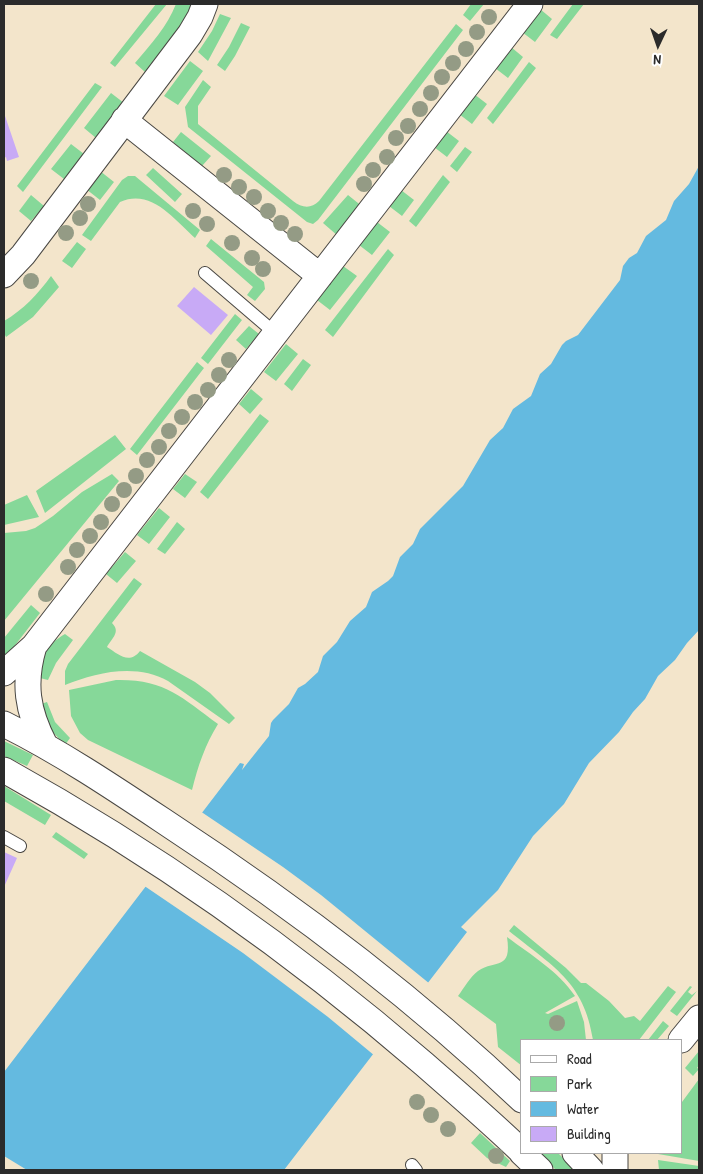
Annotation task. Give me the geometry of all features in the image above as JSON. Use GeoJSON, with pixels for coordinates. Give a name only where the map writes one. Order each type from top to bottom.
{"type":"FeatureCollection","features":[{"type":"Feature","properties":{"kind":"street"},"geometry":{"type":"LineString","coordinates":[[4,276],[23,255],[190,34],[205,4]]}},
{"type":"Feature","properties":{"kind":"street"},"geometry":{"type":"LineString","coordinates":[[4,673],[34,646],[530,4]]}},
{"type":"Feature","properties":{"kind":"street"},"geometry":{"type":"LineString","coordinates":[[124,120],[320,276]]}},
{"type":"Feature","properties":{"kind":"street"},"geometry":{"type":"LineString","coordinates":[[34,646],[30,661],[28,691],[36,728],[45,745]]}},
{"type":"Feature","properties":{"kind":"street"},"geometry":{"type":"LineString","coordinates":[[4,724],[86,769],[228,864],[304,918],[451,1034],[520,1098]]}},
{"type":"Feature","properties":{"kind":"street"},"geometry":{"type":"LineString","coordinates":[[4,770],[80,812],[128,843],[216,901],[302,964],[385,1030],[478,1110],[520,1150]]}},
{"type":"Feature","properties":{"kind":"street"},"geometry":{"type":"LineString","coordinates":[[682,1039],[699,1018]]}},
{"type":"Feature","properties":{"kind":"street"},"geometry":{"type":"LineString","coordinates":[[524,1154],[540,1170]]}},
{"type":"Feature","properties":{"kind":"street"},"geometry":{"type":"LineString","coordinates":[[576,1154],[592,1170]]}},
{"type":"Feature","properties":{"kind":"street"},"geometry":{"type":"LineString","coordinates":[[615,1154],[615,1170]]}},
{"type":"Feature","properties":{"kind":"lane"},"geometry":{"type":"LineString","coordinates":[[205,273],[275,333]]}},
{"type":"Feature","properties":{"kind":"lane"},"geometry":{"type":"LineString","coordinates":[[4,837],[20,846]]}},
{"type":"Feature","properties":{"kind":"green space"},"geometry":{"type":"Polygon","coordinates":[[[156,4],[167,4],[115,67],[110,63],[156,4]]]}},
{"type":"Feature","properties":{"kind":"green space"},"geometry":{"type":"Polygon","coordinates":[[[176,4],[192,4],[172,40],[145,72],[135,63],[163,28],[176,4]]]}},
{"type":"Feature","properties":{"kind":"green space"},"geometry":{"type":"Polygon","coordinates":[[[471,4],[484,4],[470,21],[463,15],[471,4]]]}},
{"type":"Feature","properties":{"kind":"green space"},"geometry":{"type":"Polygon","coordinates":[[[573,4],[584,4],[557,39],[550,35],[573,4]]]}},
{"type":"Feature","properties":{"kind":"green space"},"geometry":{"type":"Polygon","coordinates":[[[540,9],[552,19],[535,42],[522,32],[540,9]]]}},
{"type":"Feature","properties":{"kind":"green space"},"geometry":{"type":"Polygon","coordinates":[[[220,14],[231,18],[208,61],[198,52],[212,31],[220,14]]]}},
{"type":"Feature","properties":{"kind":"green space"},"geometry":{"type":"Polygon","coordinates":[[[241,23],[250,27],[225,71],[217,65],[241,23]]]}},
{"type":"Feature","properties":{"kind":"green space"},"geometry":{"type":"Polygon","coordinates":[[[456,24],[463,30],[318,220],[313,224],[307,222],[188,127],[185,107],[203,80],[211,87],[198,106],[198,124],[293,201],[303,206],[313,205],[319,201],[456,24]]]}},
{"type":"Feature","properties":{"kind":"green space"},"geometry":{"type":"Polygon","coordinates":[[[511,47],[523,57],[508,78],[495,68],[511,47]]]}},
{"type":"Feature","properties":{"kind":"green space"},"geometry":{"type":"Polygon","coordinates":[[[190,61],[203,71],[178,105],[164,96],[190,61]]]}},
{"type":"Feature","properties":{"kind":"green space"},"geometry":{"type":"Polygon","coordinates":[[[529,62],[536,68],[493,124],[487,118],[529,62]]]}},
{"type":"Feature","properties":{"kind":"green space"},"geometry":{"type":"Polygon","coordinates":[[[95,83],[102,87],[23,192],[17,186],[95,83]]]}},
{"type":"Feature","properties":{"kind":"green space"},"geometry":{"type":"Polygon","coordinates":[[[111,93],[124,103],[96,138],[84,128],[111,93]]]}},
{"type":"Feature","properties":{"kind":"green space"},"geometry":{"type":"Polygon","coordinates":[[[474,94],[487,104],[472,124],[459,114],[474,94]]]}},
{"type":"Feature","properties":{"kind":"green space"},"geometry":{"type":"Polygon","coordinates":[[[446,131],[459,141],[447,157],[434,147],[446,131]]]}},
{"type":"Feature","properties":{"kind":"green space"},"geometry":{"type":"Polygon","coordinates":[[[181,132],[211,156],[202,166],[173,142],[181,132]]]}},
{"type":"Feature","properties":{"kind":"green space"},"geometry":{"type":"Polygon","coordinates":[[[71,144],[84,154],[64,179],[51,169],[71,144]]]}},
{"type":"Feature","properties":{"kind":"green space"},"geometry":{"type":"Polygon","coordinates":[[[465,147],[472,152],[457,172],[450,166],[465,147]]]}},
{"type":"Feature","properties":{"kind":"green space"},"geometry":{"type":"Polygon","coordinates":[[[153,168],[182,194],[175,202],[146,175],[153,168]]]}},
{"type":"Feature","properties":{"kind":"green space"},"geometry":{"type":"Polygon","coordinates":[[[100,171],[114,182],[100,200],[86,189],[100,171]]]}},
{"type":"Feature","properties":{"kind":"green space"},"geometry":{"type":"Polygon","coordinates":[[[443,175],[450,182],[416,227],[409,221],[443,175]]]}},
{"type":"Feature","properties":{"kind":"green space"},"geometry":{"type":"Polygon","coordinates":[[[128,176],[135,176],[200,230],[195,238],[161,208],[152,202],[142,199],[120,202],[91,241],[82,235],[122,180],[128,176]]]}},
{"type":"Feature","properties":{"kind":"green space"},"geometry":{"type":"Polygon","coordinates":[[[401,190],[414,200],[402,216],[389,206],[401,190]]]}},
{"type":"Feature","properties":{"kind":"green space"},"geometry":{"type":"Polygon","coordinates":[[[31,195],[44,206],[31,221],[19,211],[31,195]]]}},
{"type":"Feature","properties":{"kind":"green space"},"geometry":{"type":"Polygon","coordinates":[[[348,195],[363,207],[338,236],[323,223],[348,195]]]}},
{"type":"Feature","properties":{"kind":"green space"},"geometry":{"type":"Polygon","coordinates":[[[377,222],[390,232],[372,255],[359,245],[377,222]]]}},
{"type":"Feature","properties":{"kind":"green space"},"geometry":{"type":"Polygon","coordinates":[[[211,239],[264,282],[265,289],[255,301],[247,295],[253,287],[206,246],[211,239]]]}},
{"type":"Feature","properties":{"kind":"green space"},"geometry":{"type":"Polygon","coordinates":[[[77,242],[86,249],[72,268],[62,261],[77,242]]]}},
{"type":"Feature","properties":{"kind":"green space"},"geometry":{"type":"Polygon","coordinates":[[[388,249],[394,255],[333,337],[325,330],[388,249]]]}},
{"type":"Feature","properties":{"kind":"green space"},"geometry":{"type":"Polygon","coordinates":[[[343,266],[357,276],[330,310],[317,300],[343,266]]]}},
{"type":"Feature","properties":{"kind":"green space"},"geometry":{"type":"Polygon","coordinates":[[[51,276],[59,287],[33,317],[6,337],[4,321],[30,301],[51,276]]]}},
{"type":"Feature","properties":{"kind":"green space"},"geometry":{"type":"Polygon","coordinates":[[[235,314],[242,320],[208,364],[201,358],[235,314]]]}},
{"type":"Feature","properties":{"kind":"green space"},"geometry":{"type":"Polygon","coordinates":[[[249,326],[259,334],[246,349],[236,340],[249,326]]]}},
{"type":"Feature","properties":{"kind":"green space"},"geometry":{"type":"Polygon","coordinates":[[[286,344],[298,354],[276,381],[264,372],[286,344]]]}},
{"type":"Feature","properties":{"kind":"green space"},"geometry":{"type":"Polygon","coordinates":[[[303,359],[311,365],[292,391],[284,384],[303,359]]]}},
{"type":"Feature","properties":{"kind":"green space"},"geometry":{"type":"Polygon","coordinates":[[[197,362],[204,368],[137,455],[130,449],[197,362]]]}},
{"type":"Feature","properties":{"kind":"green space"},"geometry":{"type":"Polygon","coordinates":[[[251,389],[263,399],[250,414],[239,404],[251,389]]]}},
{"type":"Feature","properties":{"kind":"green space"},"geometry":{"type":"Polygon","coordinates":[[[260,414],[269,421],[208,499],[200,492],[260,414]]]}},
{"type":"Feature","properties":{"kind":"green space"},"geometry":{"type":"Polygon","coordinates":[[[115,435],[126,449],[45,513],[36,491],[115,435]]]}},
{"type":"Feature","properties":{"kind":"green space"},"geometry":{"type":"Polygon","coordinates":[[[112,474],[119,481],[4,621],[4,533],[26,531],[35,528],[82,492],[112,474]]]}},
{"type":"Feature","properties":{"kind":"green space"},"geometry":{"type":"Polygon","coordinates":[[[185,474],[197,482],[185,498],[173,489],[185,474]]]}},
{"type":"Feature","properties":{"kind":"green space"},"geometry":{"type":"Polygon","coordinates":[[[27,495],[39,517],[4,525],[4,505],[27,495]]]}},
{"type":"Feature","properties":{"kind":"green space"},"geometry":{"type":"Polygon","coordinates":[[[159,508],[170,517],[149,544],[137,535],[159,508]]]}},
{"type":"Feature","properties":{"kind":"green space"},"geometry":{"type":"Polygon","coordinates":[[[177,522],[185,529],[165,554],[157,549],[177,522]]]}},
{"type":"Feature","properties":{"kind":"green space"},"geometry":{"type":"Polygon","coordinates":[[[125,552],[136,561],[117,583],[106,574],[125,552]]]}},
{"type":"Feature","properties":{"kind":"green space"},"geometry":{"type":"Polygon","coordinates":[[[134,578],[142,584],[112,623],[115,626],[116,632],[107,647],[119,655],[128,658],[140,651],[195,682],[210,693],[235,718],[229,724],[168,681],[156,675],[143,672],[116,671],[90,676],[65,685],[65,671],[68,664],[134,578]]]}},
{"type":"Feature","properties":{"kind":"green space"},"geometry":{"type":"Polygon","coordinates":[[[31,605],[40,613],[6,657],[4,655],[4,638],[31,605]]]}},
{"type":"Feature","properties":{"kind":"green space"},"geometry":{"type":"Polygon","coordinates":[[[65,634],[73,640],[56,663],[48,680],[36,677],[45,652],[53,642],[65,634]]]}},
{"type":"Feature","properties":{"kind":"green space"},"geometry":{"type":"Polygon","coordinates":[[[116,680],[133,680],[160,686],[182,698],[218,724],[202,756],[192,790],[88,740],[80,733],[71,716],[69,690],[116,680]]]}},
{"type":"Feature","properties":{"kind":"green space"},"geometry":{"type":"Polygon","coordinates":[[[47,702],[55,722],[70,738],[65,745],[48,727],[38,705],[47,702]]]}},
{"type":"Feature","properties":{"kind":"green space"},"geometry":{"type":"Polygon","coordinates":[[[4,741],[33,755],[27,766],[4,756],[4,741]]]}},
{"type":"Feature","properties":{"kind":"green space"},"geometry":{"type":"Polygon","coordinates":[[[4,786],[51,815],[45,825],[4,801],[4,786]]]}},
{"type":"Feature","properties":{"kind":"green space"},"geometry":{"type":"Polygon","coordinates":[[[56,832],[88,854],[84,859],[52,837],[56,832]]]}},
{"type":"Feature","properties":{"kind":"green space"},"geometry":{"type":"Polygon","coordinates":[[[514,925],[566,968],[581,983],[586,983],[609,1001],[625,1018],[634,1016],[640,1021],[668,986],[676,992],[640,1039],[593,1039],[589,1020],[582,1003],[564,976],[509,931],[514,925]]]}},
{"type":"Feature","properties":{"kind":"green space"},"geometry":{"type":"Polygon","coordinates":[[[507,937],[535,957],[568,987],[575,996],[545,1013],[548,1014],[577,1001],[584,1022],[586,1039],[520,1039],[520,1064],[498,1047],[496,1024],[458,996],[478,971],[505,960],[508,948],[507,937]]]}},
{"type":"Feature","properties":{"kind":"green space"},"geometry":{"type":"Polygon","coordinates":[[[690,986],[692,987],[688,992],[692,995],[697,991],[677,1016],[670,1011],[690,986]]]}},
{"type":"Feature","properties":{"kind":"green space"},"geometry":{"type":"Polygon","coordinates":[[[663,1021],[669,1026],[658,1039],[649,1039],[663,1021]]]}},
{"type":"Feature","properties":{"kind":"green space"},"geometry":{"type":"Polygon","coordinates":[[[699,1051],[699,1065],[697,1068],[699,1069],[693,1076],[685,1068],[699,1051]]]}},
{"type":"Feature","properties":{"kind":"green space"},"geometry":{"type":"Polygon","coordinates":[[[699,1079],[699,1161],[658,1154],[683,1154],[683,1101],[699,1079]]]}},
{"type":"Feature","properties":{"kind":"green space"},"geometry":{"type":"Polygon","coordinates":[[[480,1133],[510,1161],[506,1167],[487,1158],[471,1143],[480,1133]]]}},
{"type":"Feature","properties":{"kind":"green space"},"geometry":{"type":"Polygon","coordinates":[[[539,1154],[559,1154],[575,1170],[556,1170],[539,1154]]]}},
{"type":"Feature","properties":{"kind":"green space"},"geometry":{"type":"Polygon","coordinates":[[[658,1160],[699,1166],[699,1170],[659,1170],[658,1160]]]}},
{"type":"Feature","properties":{"kind":"water"},"geometry":{"type":"Polygon","coordinates":[[[699,166],[699,630],[675,660],[658,676],[645,699],[619,732],[589,763],[564,804],[533,836],[498,890],[461,927],[467,932],[284,1170],[4,1170],[4,1072],[240,763],[244,764],[242,770],[269,736],[273,720],[289,704],[298,688],[318,672],[323,656],[337,642],[350,621],[366,607],[372,592],[393,576],[400,557],[413,544],[420,529],[463,486],[490,440],[503,428],[513,409],[531,396],[540,374],[551,364],[562,345],[578,335],[620,280],[623,266],[629,258],[637,253],[646,236],[666,220],[674,201],[689,184],[699,166]]]}},
{"type":"Feature","properties":{"kind":"pier"},"geometry":{"type":"Polygon","coordinates":[[[200,811],[321,895],[430,984],[375,1056],[328,1017],[243,953],[143,885],[200,811]]]}},
{"type":"Feature","properties":{"kind":"pier"},"geometry":{"type":"Polygon","coordinates":[[[4,1156],[27,1170],[4,1170],[4,1156]]]}},
{"type":"Feature","properties":{"kind":"building"},"geometry":{"type":"Polygon","coordinates":[[[4,113],[19,157],[7,161],[6,157],[4,158],[4,113]]]}},
{"type":"Feature","properties":{"kind":"building"},"geometry":{"type":"Polygon","coordinates":[[[194,287],[228,315],[211,335],[177,306],[194,287]]]}},
{"type":"Feature","properties":{"kind":"building"},"geometry":{"type":"Polygon","coordinates":[[[4,852],[17,858],[4,887],[4,852]]]}}]}
